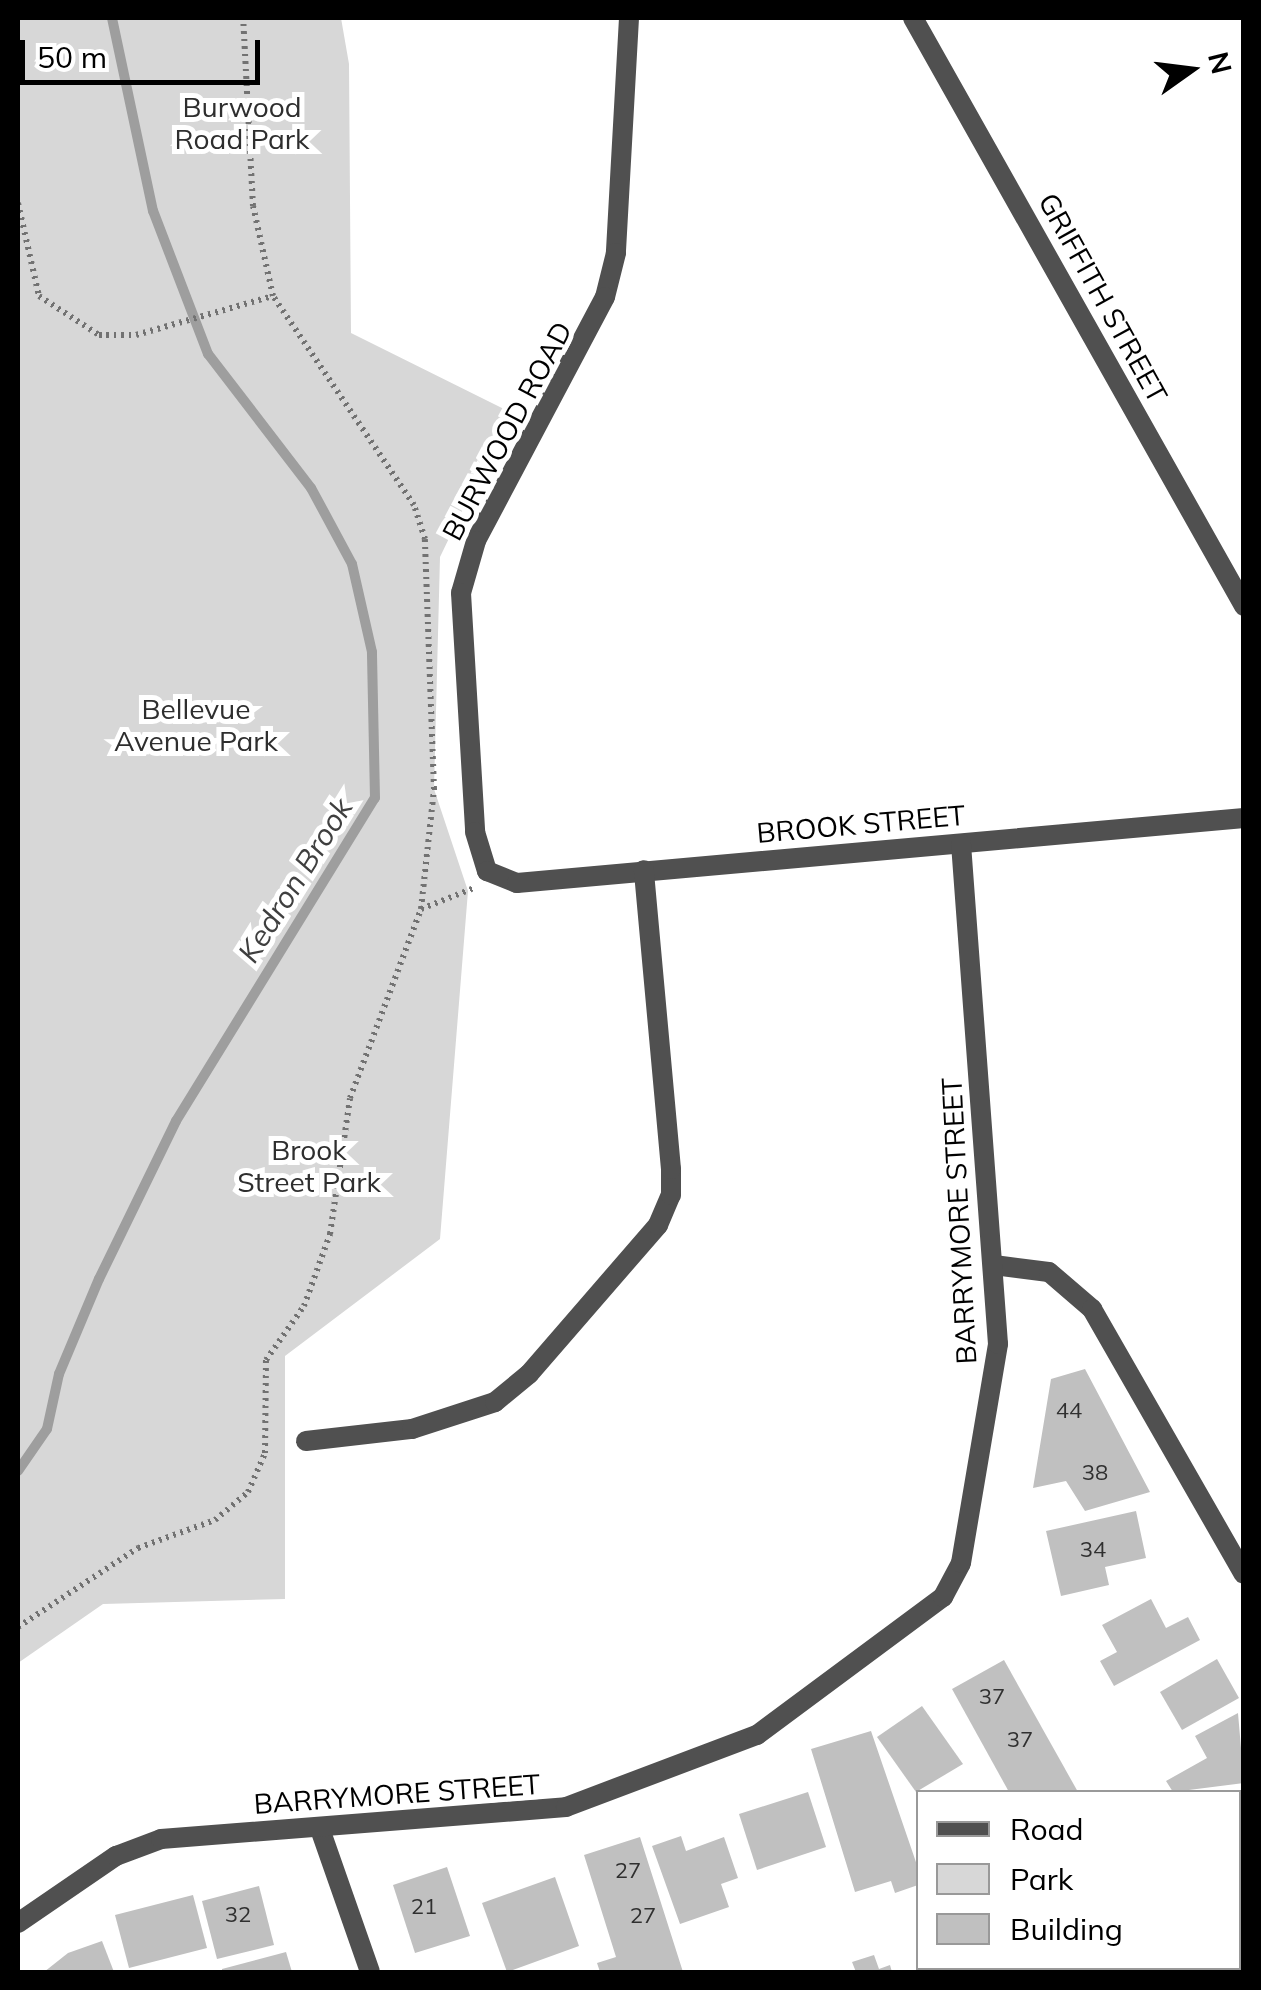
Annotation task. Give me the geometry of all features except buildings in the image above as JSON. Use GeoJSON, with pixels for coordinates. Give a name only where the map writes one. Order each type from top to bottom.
{"type":"FeatureCollection","features":[{"type":"Feature","properties":{"kind":"street","name":"BURWOOD ROAD"},"geometry":{"type":"LineString","coordinates":[[487,871],[468,752],[462,593],[476,541],[605,297],[616,254],[628,18]]}},
{"type":"Feature","properties":{"kind":"street","name":"GRIFFITH STREET"},"geometry":{"type":"LineString","coordinates":[[913,18],[1244,606]]}},
{"type":"Feature","properties":{"kind":"street","name":"BROOK STREET"},"geometry":{"type":"LineString","coordinates":[[487,871],[518,883],[1244,818]]}},
{"type":"Feature","properties":{"kind":"street","name":"BARRYMORE STREET"},"geometry":{"type":"LineString","coordinates":[[18,1923],[138,1846],[566,1807],[756,1734],[934,1606],[961,1563],[996,1368],[994,1265],[960,844]]}},
{"type":"Feature","properties":{"kind":"street"},"geometry":{"type":"LineString","coordinates":[[306,1441],[412,1429],[494,1402],[529,1374],[658,1226],[672,1195],[672,1169],[644,870]]}},
{"type":"Feature","properties":{"kind":"street"},"geometry":{"type":"LineString","coordinates":[[994,1265],[1048,1272],[1092,1310],[1244,1574]]}},
{"type":"Feature","properties":{"kind":"street"},"geometry":{"type":"LineString","coordinates":[[320,1829],[370,1972]]}},
{"type":"Feature","properties":{"kind":"path"},"geometry":{"type":"LineString","coordinates":[[18,1627],[138,1548],[215,1520],[248,1492],[265,1453],[266,1360],[304,1306],[330,1234],[350,1098],[421,909],[434,789],[426,539],[414,505],[273,296],[254,206],[243,18]]}},
{"type":"Feature","properties":{"kind":"path"},"geometry":{"type":"LineString","coordinates":[[18,202],[39,296],[84,329],[136,336],[273,296]]}},
{"type":"Feature","properties":{"kind":"path"},"geometry":{"type":"LineString","coordinates":[[421,909],[468,897],[487,871]]}},
{"type":"Feature","properties":{"kind":"green space"},"geometry":{"type":"Polygon","coordinates":[[[18,18],[341,18],[349,64],[351,333],[510,412],[440,557],[434,789],[468,891],[440,1239],[285,1356],[285,1599],[103,1604],[18,1663],[18,18]]]}},
{"type":"Feature","properties":{"kind":"waterway","name":"Kedron Brook"},"geometry":{"type":"LineString","coordinates":[[18,1471],[47,1429],[59,1374],[99,1279],[176,1121],[375,798],[372,652],[352,564],[311,488],[208,354],[153,211],[112,18]]}},
{"type":"Feature","properties":{"kind":"park label","name":"Burwood Road Park"},"geometry":{"type":"Point","coordinates":[242,123]}},
{"type":"Feature","properties":{"kind":"park label","name":"Bellevue Avenue Park"},"geometry":{"type":"Point","coordinates":[196,725]}},
{"type":"Feature","properties":{"kind":"park label","name":"Brook Street Park"},"geometry":{"type":"Point","coordinates":[309,1166]}}]}
